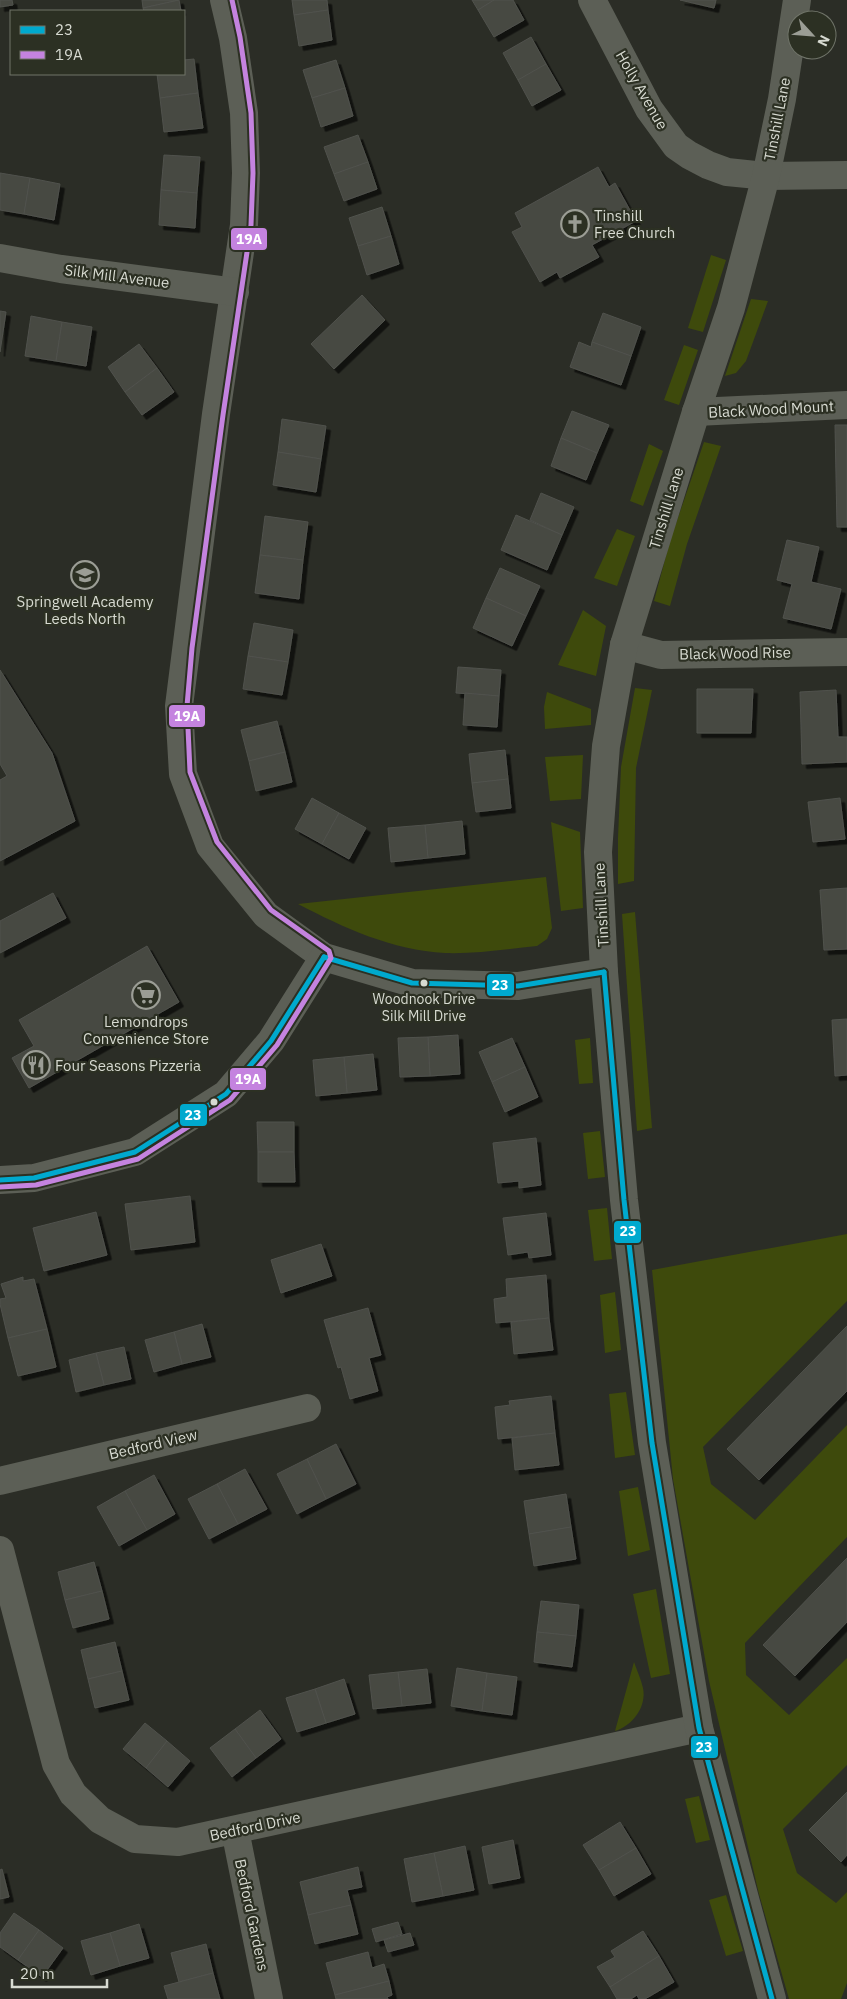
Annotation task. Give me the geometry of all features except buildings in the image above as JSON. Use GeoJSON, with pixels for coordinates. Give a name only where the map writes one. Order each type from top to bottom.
{"type":"FeatureCollection","features":[{"type":"Feature","properties":{"kind":"street"},"geometry":{"type":"LineString","coordinates":[[224,0],[233,38],[244,122],[246,173],[244,225],[216,414],[179,706],[182,774],[210,846],[266,915],[324,957],[412,982],[518,986],[604,972]]}},
{"type":"Feature","properties":{"kind":"street","name":"Holly Avenue"},"geometry":{"type":"LineString","coordinates":[[592,0],[649,109],[676,146],[702,162],[721,169],[766,176],[847,175]]}},
{"type":"Feature","properties":{"kind":"street","name":"Tinshill Lane"},"geometry":{"type":"LineString","coordinates":[[772,1999],[699,1728],[652,1443],[624,1200],[604,972],[598,852],[606,746],[624,645],[696,412],[731,308],[766,176],[782,100],[797,0]]}},
{"type":"Feature","properties":{"kind":"street","name":"Silk Mill Avenue"},"geometry":{"type":"LineString","coordinates":[[0,258],[235,292]]}},
{"type":"Feature","properties":{"kind":"street","name":"Black Wood Mount"},"geometry":{"type":"LineString","coordinates":[[696,412],[847,405]]}},
{"type":"Feature","properties":{"kind":"street","name":"Black Wood Rise"},"geometry":{"type":"LineString","coordinates":[[624,645],[661,655],[847,652]]}},
{"type":"Feature","properties":{"kind":"street"},"geometry":{"type":"LineString","coordinates":[[0,1180],[34,1178],[135,1152],[226,1094],[271,1041],[324,957]]}},
{"type":"Feature","properties":{"kind":"street","name":"Bedford View"},"geometry":{"type":"LineString","coordinates":[[0,1481],[306,1408]]}},
{"type":"Feature","properties":{"kind":"street","name":"Bedford Drive"},"geometry":{"type":"LineString","coordinates":[[0,1550],[56,1764],[73,1794],[100,1820],[135,1839],[178,1842],[699,1728]]}},
{"type":"Feature","properties":{"kind":"street","name":"Bedford Gardens"},"geometry":{"type":"LineString","coordinates":[[234,1830],[269,1999]]}},
{"type":"Feature","properties":{"kind":"green space"},"geometry":{"type":"Polygon","coordinates":[[[711,255],[726,260],[703,332],[688,328],[711,255]]]}},
{"type":"Feature","properties":{"kind":"green space"},"geometry":{"type":"Polygon","coordinates":[[[751,299],[768,301],[746,361],[736,373],[725,376],[751,299]]]}},
{"type":"Feature","properties":{"kind":"green space"},"geometry":{"type":"Polygon","coordinates":[[[684,345],[698,350],[679,405],[664,400],[684,345]]]}},
{"type":"Feature","properties":{"kind":"green space"},"geometry":{"type":"Polygon","coordinates":[[[704,442],[721,446],[687,544],[670,606],[654,601],[670,541],[704,442]]]}},
{"type":"Feature","properties":{"kind":"green space"},"geometry":{"type":"Polygon","coordinates":[[[649,444],[663,451],[643,506],[630,501],[649,444]]]}},
{"type":"Feature","properties":{"kind":"green space"},"geometry":{"type":"Polygon","coordinates":[[[617,529],[635,536],[617,586],[594,578],[617,529]]]}},
{"type":"Feature","properties":{"kind":"green space"},"geometry":{"type":"Polygon","coordinates":[[[583,610],[606,626],[596,676],[558,665],[583,610]]]}},
{"type":"Feature","properties":{"kind":"green space"},"geometry":{"type":"Polygon","coordinates":[[[635,688],[652,690],[636,768],[634,881],[618,884],[621,767],[635,688]]]}},
{"type":"Feature","properties":{"kind":"green space"},"geometry":{"type":"Polygon","coordinates":[[[547,692],[591,709],[591,725],[545,729],[544,707],[547,692]]]}},
{"type":"Feature","properties":{"kind":"green space"},"geometry":{"type":"Polygon","coordinates":[[[583,755],[581,799],[550,801],[545,757],[583,755]]]}},
{"type":"Feature","properties":{"kind":"green space"},"geometry":{"type":"Polygon","coordinates":[[[551,822],[580,832],[583,908],[561,911],[551,822]]]}},
{"type":"Feature","properties":{"kind":"green space"},"geometry":{"type":"Polygon","coordinates":[[[546,877],[552,928],[547,939],[537,946],[503,950],[445,953],[387,943],[351,929],[298,904],[546,877]]]}},
{"type":"Feature","properties":{"kind":"green space"},"geometry":{"type":"Polygon","coordinates":[[[635,912],[652,1128],[637,1131],[622,914],[635,912]]]}},
{"type":"Feature","properties":{"kind":"green space"},"geometry":{"type":"Polygon","coordinates":[[[590,1038],[593,1083],[579,1084],[575,1040],[590,1038]]]}},
{"type":"Feature","properties":{"kind":"green space"},"geometry":{"type":"Polygon","coordinates":[[[600,1131],[605,1177],[588,1179],[583,1133],[600,1131]]]}},
{"type":"Feature","properties":{"kind":"green space"},"geometry":{"type":"Polygon","coordinates":[[[607,1208],[612,1259],[594,1261],[588,1210],[607,1208]]]}},
{"type":"Feature","properties":{"kind":"green space"},"geometry":{"type":"Polygon","coordinates":[[[847,1234],[847,1301],[703,1447],[711,1484],[755,1520],[847,1425],[847,1537],[745,1643],[746,1675],[789,1715],[847,1658],[847,1765],[783,1829],[797,1873],[836,1903],[847,1892],[847,1983],[841,1999],[789,1999],[759,1894],[709,1681],[673,1479],[652,1270],[847,1234]]]}},
{"type":"Feature","properties":{"kind":"green space"},"geometry":{"type":"Polygon","coordinates":[[[615,1292],[621,1350],[605,1353],[600,1295],[615,1292]]]}},
{"type":"Feature","properties":{"kind":"green space"},"geometry":{"type":"Polygon","coordinates":[[[626,1392],[635,1455],[615,1458],[609,1394],[626,1392]]]}},
{"type":"Feature","properties":{"kind":"green space"},"geometry":{"type":"Polygon","coordinates":[[[638,1487],[650,1550],[628,1556],[619,1491],[638,1487]]]}},
{"type":"Feature","properties":{"kind":"green space"},"geometry":{"type":"Polygon","coordinates":[[[656,1589],[670,1674],[651,1678],[633,1594],[656,1589]]]}},
{"type":"Feature","properties":{"kind":"green space"},"geometry":{"type":"Polygon","coordinates":[[[634,1662],[643,1688],[643,1702],[637,1715],[627,1725],[615,1731],[634,1662]]]}},
{"type":"Feature","properties":{"kind":"green space"},"geometry":{"type":"Polygon","coordinates":[[[699,1796],[710,1840],[696,1843],[685,1799],[699,1796]]]}},
{"type":"Feature","properties":{"kind":"green space"},"geometry":{"type":"Polygon","coordinates":[[[726,1895],[743,1951],[726,1956],[709,1900],[726,1895]]]}},
{"type":"Feature","properties":{"kind":"transit line","name":"19A"},"geometry":{"type":"LineString","coordinates":[[0,1187],[36,1185],[138,1159],[230,1100],[277,1045],[331,958],[329,951],[271,910],[217,842],[190,772],[187,706],[192,648],[251,225],[253,173],[251,113],[240,37],[232,0]]}},
{"type":"Feature","properties":{"kind":"transit line","name":"23"},"geometry":{"type":"LineString","coordinates":[[324,957],[412,983],[518,986],[604,972]]}},
{"type":"Feature","properties":{"kind":"transit line","name":"23"},"geometry":{"type":"LineString","coordinates":[[0,1180],[34,1178],[135,1152],[226,1094],[271,1041],[324,957]]}},
{"type":"Feature","properties":{"kind":"transit line","name":"23"},"geometry":{"type":"LineString","coordinates":[[604,972],[624,1200],[652,1443],[699,1728],[772,1999]]}},
{"type":"Feature","properties":{"kind":"place","name":"Tinshill Free Church"},"geometry":{"type":"Point","coordinates":[575,224]}},
{"type":"Feature","properties":{"kind":"place","name":"Springwell Academy Leeds North"},"geometry":{"type":"Point","coordinates":[85,575]}},
{"type":"Feature","properties":{"kind":"place","name":"Woodnook Drive Silk Mill Drive"},"geometry":{"type":"Point","coordinates":[424,983]}},
{"type":"Feature","properties":{"kind":"place","name":"Lemondrops Convenience Store"},"geometry":{"type":"Point","coordinates":[146,995]}},
{"type":"Feature","properties":{"kind":"place","name":"Four Seasons Pizzeria"},"geometry":{"type":"Point","coordinates":[36,1065]}}]}
